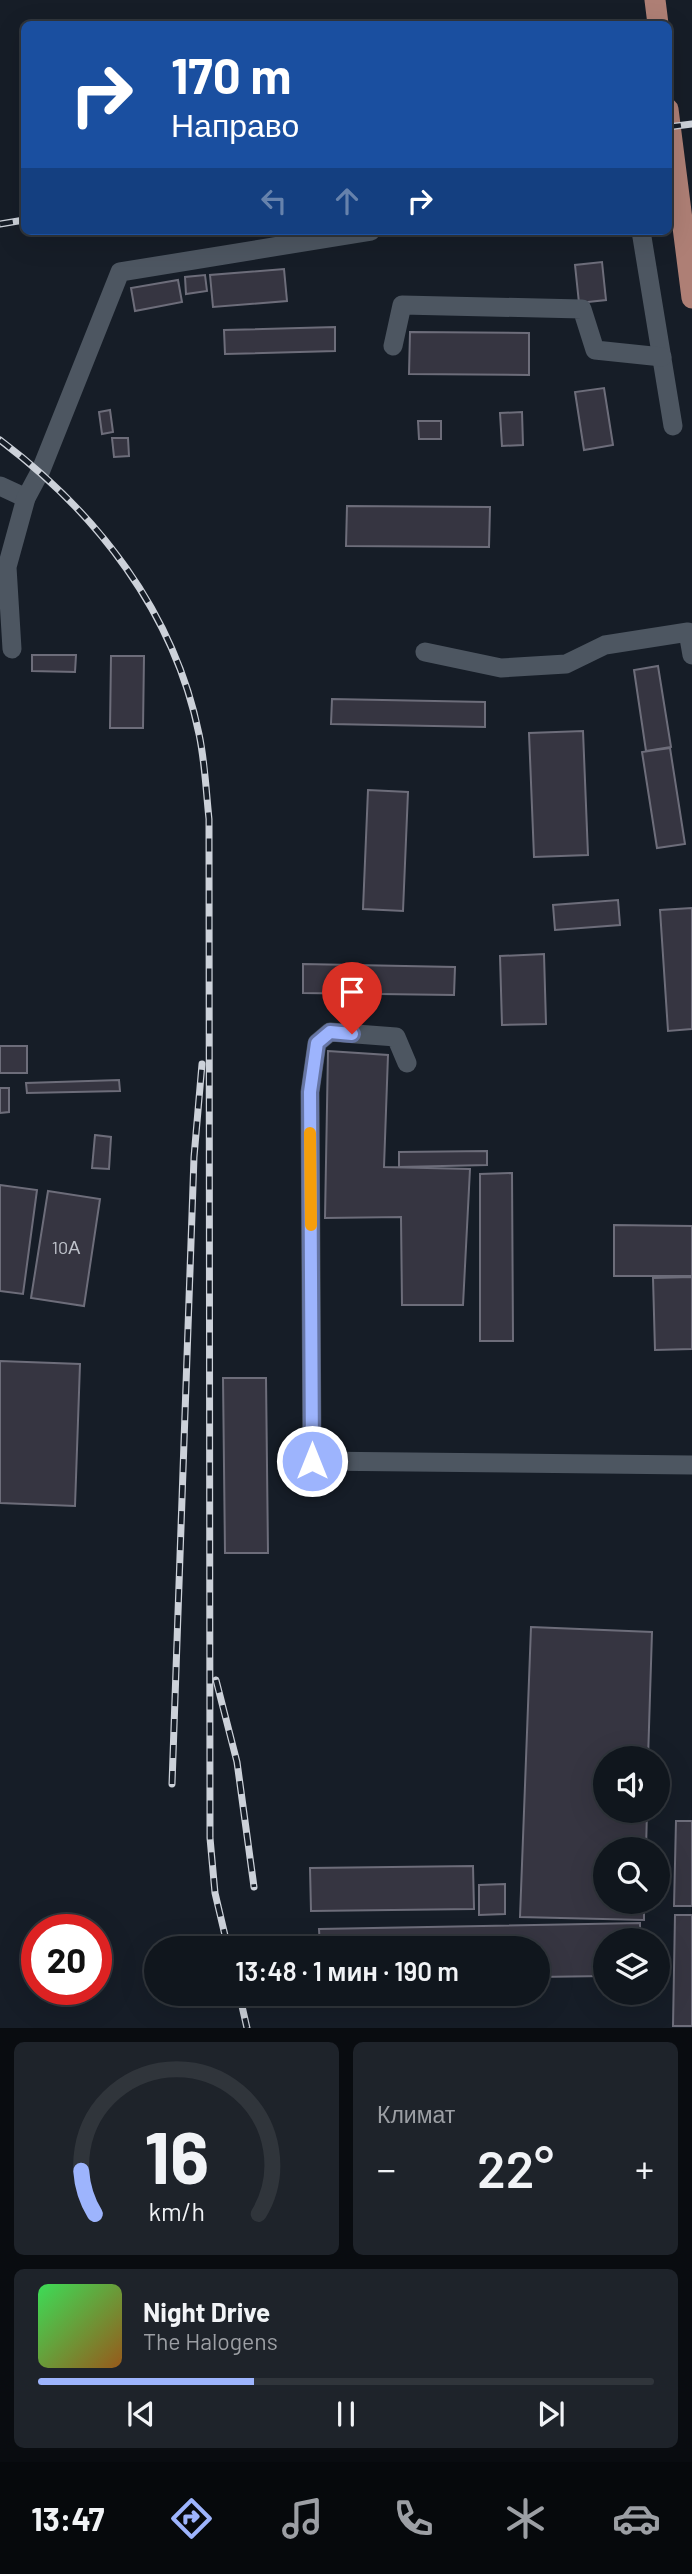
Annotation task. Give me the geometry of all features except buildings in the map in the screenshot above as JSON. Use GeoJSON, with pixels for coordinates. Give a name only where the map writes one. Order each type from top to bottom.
{"type":"FeatureCollection","features":[{"type":"Feature","properties":{"kind":"main road"},"geometry":{"type":"LineString","coordinates":[[655,0],[658,21]]}},
{"type":"Feature","properties":{"kind":"main road"},"geometry":{"type":"LineString","coordinates":[[672,140],[692,298]]}},
{"type":"Feature","properties":{"kind":"lane"},"geometry":{"type":"LineString","coordinates":[[672,180],[692,178]]}},
{"type":"Feature","properties":{"kind":"lane"},"geometry":{"type":"LineString","coordinates":[[12,649],[3,568],[26,498],[41,470],[120,272],[347,235]]}},
{"type":"Feature","properties":{"kind":"lane"},"geometry":{"type":"LineString","coordinates":[[642,235],[673,426]]}},
{"type":"Feature","properties":{"kind":"lane"},"geometry":{"type":"LineString","coordinates":[[393,346],[402,305],[582,309],[595,350],[662,356]]}},
{"type":"Feature","properties":{"kind":"lane"},"geometry":{"type":"LineString","coordinates":[[0,486],[26,498]]}},
{"type":"Feature","properties":{"kind":"lane"},"geometry":{"type":"LineString","coordinates":[[425,652],[501,668],[566,664],[605,645],[688,632],[692,655]]}},
{"type":"Feature","properties":{"kind":"lane"},"geometry":{"type":"LineString","coordinates":[[407,1063],[396,1037],[330,1032],[317,1043],[310,1092],[312,1461],[692,1465]]}},
{"type":"Feature","properties":{"kind":"railway"},"geometry":{"type":"LineString","coordinates":[[672,126],[692,124]]}},
{"type":"Feature","properties":{"kind":"railway"},"geometry":{"type":"LineString","coordinates":[[0,224],[21,220]]}},
{"type":"Feature","properties":{"kind":"railway"},"geometry":{"type":"LineString","coordinates":[[0,440],[35,469],[99,533],[151,607],[171,647],[187,689],[203,755],[209,819],[210,1838],[215,1893],[225,1936]]}},
{"type":"Feature","properties":{"kind":"railway"},"geometry":{"type":"LineString","coordinates":[[172,1784],[194,1157],[202,1064]]}},
{"type":"Feature","properties":{"kind":"railway"},"geometry":{"type":"LineString","coordinates":[[216,1680],[237,1762],[254,1887]]}},
{"type":"Feature","properties":{"kind":"railway"},"geometry":{"type":"LineString","coordinates":[[242,2006],[247,2028]]}},
{"type":"Feature","properties":{"kind":"slow traffic"},"geometry":{"type":"LineString","coordinates":[[310,1133],[311,1225]]}},
{"type":"Feature","properties":{"kind":"route"},"geometry":{"type":"LineString","coordinates":[[312,1461],[310,1092],[317,1043],[330,1032],[352,1034]]}}]}
